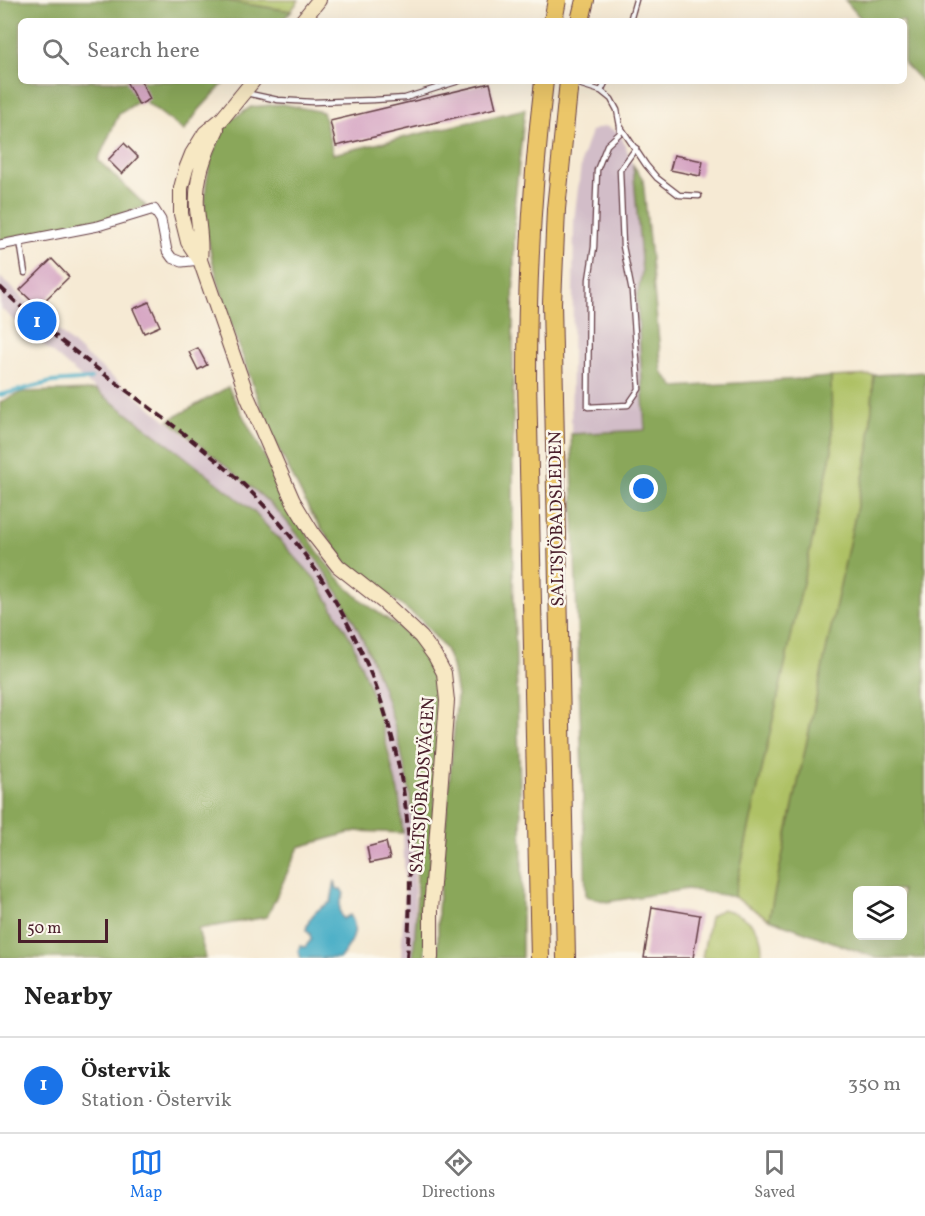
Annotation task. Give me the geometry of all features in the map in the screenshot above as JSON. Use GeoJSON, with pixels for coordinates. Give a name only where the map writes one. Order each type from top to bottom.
{"type":"FeatureCollection","features":[{"type":"Feature","properties":{"kind":"highway"},"geometry":{"type":"LineString","coordinates":[[554,18],[557,0]]}},
{"type":"Feature","properties":{"kind":"highway"},"geometry":{"type":"LineString","coordinates":[[580,18],[584,0]]}},
{"type":"Feature","properties":{"kind":"highway","name":"SALTSJÖBADSLEDEN"},"geometry":{"type":"LineString","coordinates":[[540,958],[527,392],[527,297],[535,154],[544,84]]}},
{"type":"Feature","properties":{"kind":"highway","name":"SALTSJÖBADSLEDEN"},"geometry":{"type":"LineString","coordinates":[[566,958],[552,303],[556,209],[576,84]]}},
{"type":"Feature","properties":{"kind":"street"},"geometry":{"type":"LineString","coordinates":[[304,18],[319,0]]}},
{"type":"Feature","properties":{"kind":"street","name":"SALTSJÖBADSVÄGEN"},"geometry":{"type":"LineString","coordinates":[[250,84],[222,119],[201,164],[197,188],[197,208],[202,241],[200,260],[248,398],[293,501],[313,534],[338,566],[386,604],[421,637],[444,673],[447,701],[431,910],[431,958]]}},
{"type":"Feature","properties":{"kind":"street"},"geometry":{"type":"LineString","coordinates":[[0,245],[98,226],[154,209],[161,220],[167,251],[172,258],[182,262],[200,260]]}},
{"type":"Feature","properties":{"kind":"lane"},"geometry":{"type":"LineString","coordinates":[[631,18],[636,0]]}},
{"type":"Feature","properties":{"kind":"lane"},"geometry":{"type":"LineString","coordinates":[[243,92],[278,99],[313,102],[374,100],[405,98],[449,84]]}},
{"type":"Feature","properties":{"kind":"lane"},"geometry":{"type":"LineString","coordinates":[[579,84],[601,91],[610,99],[617,110],[620,126],[620,133],[607,145],[597,170],[594,248],[589,279],[588,407],[628,405],[639,389],[632,292],[623,246],[620,170],[636,148]]}},
{"type":"Feature","properties":{"kind":"lane"},"geometry":{"type":"LineString","coordinates":[[601,91],[604,84]]}},
{"type":"Feature","properties":{"kind":"lane"},"geometry":{"type":"LineString","coordinates":[[620,126],[646,165],[664,184],[679,195],[699,196]]}},
{"type":"Feature","properties":{"kind":"lane"},"geometry":{"type":"LineString","coordinates":[[20,241],[25,273]]}},
{"type":"Feature","properties":{"kind":"shaded area"},"geometry":{"type":"Polygon","coordinates":[[[605,126],[620,133],[633,165],[642,272],[637,298],[645,431],[571,434],[574,219],[582,158],[591,131],[605,126]]]}},
{"type":"Feature","properties":{"kind":"shaded area"},"geometry":{"type":"Polygon","coordinates":[[[0,277],[86,356],[280,513],[332,582],[375,664],[401,750],[414,829],[415,933],[413,958],[401,958],[405,883],[403,833],[399,796],[389,748],[378,710],[352,641],[317,581],[253,511],[96,390],[0,308],[0,277]]]}},
{"type":"Feature","properties":{"kind":"green space"},"geometry":{"type":"Polygon","coordinates":[[[0,0],[220,0],[291,11],[285,18],[18,18],[18,84],[223,84],[199,110],[184,131],[142,99],[119,114],[98,160],[146,206],[117,217],[0,240],[0,0]]]}},
{"type":"Feature","properties":{"kind":"green space"},"geometry":{"type":"Polygon","coordinates":[[[220,0],[299,0],[291,11],[220,0]]]}},
{"type":"Feature","properties":{"kind":"green space"},"geometry":{"type":"Polygon","coordinates":[[[845,0],[925,0],[925,85],[907,66],[907,18],[860,18],[845,0]]]}},
{"type":"Feature","properties":{"kind":"green space"},"geometry":{"type":"Polygon","coordinates":[[[282,104],[323,112],[333,154],[525,109],[515,199],[513,320],[513,569],[522,852],[522,958],[438,958],[438,909],[457,696],[452,666],[445,649],[423,622],[345,562],[311,513],[270,432],[227,313],[204,219],[206,185],[211,158],[227,122],[251,107],[282,104]]]}},
{"type":"Feature","properties":{"kind":"green space"},"geometry":{"type":"Polygon","coordinates":[[[633,165],[643,179],[662,372],[675,387],[831,377],[832,450],[734,897],[687,889],[607,902],[586,896],[571,434],[645,430],[637,298],[642,272],[633,165]]]}},
{"type":"Feature","properties":{"kind":"green space"},"geometry":{"type":"Polygon","coordinates":[[[925,372],[925,958],[877,958],[769,919],[869,450],[874,375],[925,372]]]}},
{"type":"Feature","properties":{"kind":"green space"},"geometry":{"type":"Polygon","coordinates":[[[874,375],[869,450],[769,919],[734,897],[832,450],[831,377],[874,375]]]}},
{"type":"Feature","properties":{"kind":"green space"},"geometry":{"type":"Polygon","coordinates":[[[228,387],[312,544],[346,587],[422,648],[437,676],[442,696],[425,958],[413,958],[417,858],[408,783],[399,741],[386,699],[353,620],[308,547],[275,509],[169,420],[228,387]]]}},
{"type":"Feature","properties":{"kind":"green space"},"geometry":{"type":"Polygon","coordinates":[[[96,390],[253,511],[317,581],[352,641],[378,710],[399,796],[403,833],[356,831],[299,847],[267,917],[198,929],[206,958],[0,958],[0,402],[22,392],[96,390]]]}},
{"type":"Feature","properties":{"kind":"green space"},"geometry":{"type":"Polygon","coordinates":[[[722,909],[740,915],[753,925],[761,939],[761,958],[702,958],[710,917],[722,909]]]}},
{"type":"Feature","properties":{"kind":"water"},"geometry":{"type":"Polygon","coordinates":[[[335,881],[337,889],[341,889],[344,894],[340,906],[341,916],[343,919],[350,915],[353,921],[353,938],[340,958],[301,958],[298,951],[300,946],[305,947],[311,940],[306,930],[309,920],[318,910],[331,902],[335,881]]]}},
{"type":"Feature","properties":{"kind":"building"},"geometry":{"type":"Polygon","coordinates":[[[128,84],[142,84],[150,99],[139,105],[128,84]]]}},
{"type":"Feature","properties":{"kind":"building"},"geometry":{"type":"Polygon","coordinates":[[[486,84],[490,84],[496,108],[336,146],[330,121],[486,84]]]}},
{"type":"Feature","properties":{"kind":"building"},"geometry":{"type":"Polygon","coordinates":[[[124,143],[138,157],[122,174],[108,160],[124,143]]]}},
{"type":"Feature","properties":{"kind":"building"},"geometry":{"type":"Polygon","coordinates":[[[674,155],[703,161],[700,176],[670,170],[674,155]]]}},
{"type":"Feature","properties":{"kind":"building"},"geometry":{"type":"Polygon","coordinates":[[[52,259],[69,277],[38,307],[20,290],[52,259]]]}},
{"type":"Feature","properties":{"kind":"building"},"geometry":{"type":"Polygon","coordinates":[[[149,302],[160,326],[144,333],[133,309],[149,302]]]}},
{"type":"Feature","properties":{"kind":"building"},"geometry":{"type":"Polygon","coordinates":[[[198,348],[207,365],[198,370],[189,352],[198,348]]]}},
{"type":"Feature","properties":{"kind":"building"},"geometry":{"type":"Polygon","coordinates":[[[386,842],[390,859],[370,863],[367,847],[386,842]]]}},
{"type":"Feature","properties":{"kind":"building"},"geometry":{"type":"Polygon","coordinates":[[[652,907],[700,915],[693,958],[644,958],[652,907]]]}},
{"type":"Feature","properties":{"kind":"waterway"},"geometry":{"type":"LineString","coordinates":[[0,395],[52,382],[91,379]]}},
{"type":"Feature","properties":{"kind":"railway"},"geometry":{"type":"LineString","coordinates":[[0,287],[53,334],[222,465],[260,501],[295,541],[325,584],[351,630],[373,678],[389,728],[401,779],[410,863],[407,958]]}},
{"type":"Feature","properties":{"kind":"place","name":"Östervik"},"geometry":{"type":"Point","coordinates":[37,321]}}]}
